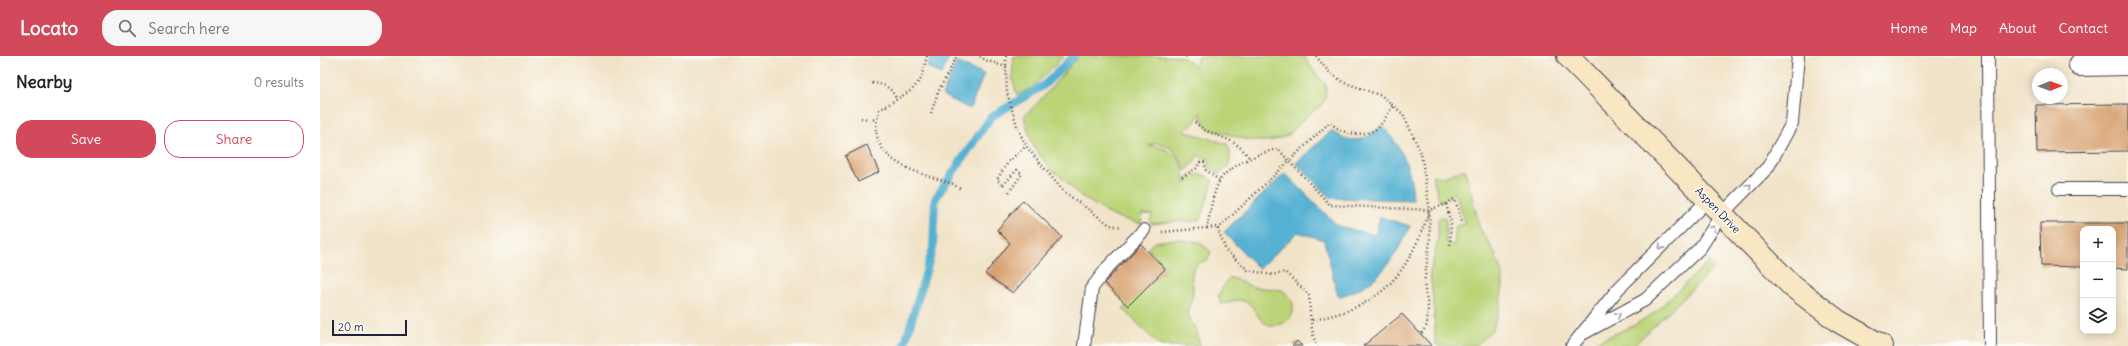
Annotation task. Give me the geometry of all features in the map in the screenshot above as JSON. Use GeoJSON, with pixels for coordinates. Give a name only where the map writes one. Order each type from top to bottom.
{"type":"FeatureCollection","features":[{"type":"Feature","properties":{"kind":"street","name":"Aspen Drive"},"geometry":{"type":"LineString","coordinates":[[1568,56],[1792,286],[1838,321],[1865,338],[1882,346]]}},
{"type":"Feature","properties":{"kind":"street"},"geometry":{"type":"LineString","coordinates":[[2080,65],[2128,64]]}},
{"type":"Feature","properties":{"kind":"lane"},"geometry":{"type":"LineString","coordinates":[[1572,346],[1618,289],[1715,207],[1768,167],[1792,123],[1798,56]]}},
{"type":"Feature","properties":{"kind":"lane"},"geometry":{"type":"LineString","coordinates":[[1988,56],[1990,346]]}},
{"type":"Feature","properties":{"kind":"lane"},"geometry":{"type":"LineString","coordinates":[[2059,189],[2128,189]]}},
{"type":"Feature","properties":{"kind":"lane"},"geometry":{"type":"LineString","coordinates":[[1584,333],[1645,300],[1700,248],[1715,207]]}},
{"type":"Feature","properties":{"kind":"lane"},"geometry":{"type":"LineString","coordinates":[[1084,346],[1092,288],[1108,266],[1144,230]]}},
{"type":"Feature","properties":{"kind":"path"},"geometry":{"type":"LineString","coordinates":[[927,56],[921,79],[912,90],[896,98],[879,110],[876,128],[881,148],[894,162],[953,184],[962,190]]}},
{"type":"Feature","properties":{"kind":"path"},"geometry":{"type":"LineString","coordinates":[[931,113],[938,92],[957,56]]}},
{"type":"Feature","properties":{"kind":"path"},"geometry":{"type":"LineString","coordinates":[[980,56],[985,60],[1006,67]]}},
{"type":"Feature","properties":{"kind":"path"},"geometry":{"type":"LineString","coordinates":[[1006,56],[1006,93],[1024,142],[1063,191],[1110,225],[1158,232],[1217,227],[1226,251],[1248,270],[1272,275],[1285,272],[1309,295],[1312,320],[1318,346]]}},
{"type":"Feature","properties":{"kind":"path"},"geometry":{"type":"LineString","coordinates":[[1316,56],[1328,70],[1343,82],[1382,96],[1403,114],[1421,153],[1429,210],[1430,241],[1424,284],[1428,307],[1427,325],[1421,334]]}},
{"type":"Feature","properties":{"kind":"path"},"geometry":{"type":"LineString","coordinates":[[872,83],[882,84],[891,88],[896,98]]}},
{"type":"Feature","properties":{"kind":"path"},"geometry":{"type":"LineString","coordinates":[[1218,230],[1330,122],[1334,128],[1348,133],[1364,134],[1376,128],[1393,106]]}},
{"type":"Feature","properties":{"kind":"path"},"geometry":{"type":"LineString","coordinates":[[861,118],[877,120]]}},
{"type":"Feature","properties":{"kind":"path"},"geometry":{"type":"LineString","coordinates":[[1195,122],[1202,129],[1237,144],[1245,151],[1250,159]]}},
{"type":"Feature","properties":{"kind":"path"},"geometry":{"type":"LineString","coordinates":[[1009,192],[1022,174],[1017,170],[1002,186],[997,179],[1009,161],[1026,146]]}},
{"type":"Feature","properties":{"kind":"path"},"geometry":{"type":"LineString","coordinates":[[1207,228],[1220,181],[1233,168],[1264,152],[1278,150],[1330,205],[1429,210],[1446,204],[1454,199],[1462,223]]}},
{"type":"Feature","properties":{"kind":"path"},"geometry":{"type":"LineString","coordinates":[[1182,177],[1197,168],[1200,162],[1204,162],[1206,170]]}},
{"type":"Feature","properties":{"kind":"path"},"geometry":{"type":"LineString","coordinates":[[1197,168],[1206,170],[1220,181]]}},
{"type":"Feature","properties":{"kind":"path"},"geometry":{"type":"LineString","coordinates":[[1446,204],[1451,223],[1450,245]]}},
{"type":"Feature","properties":{"kind":"path"},"geometry":{"type":"LineString","coordinates":[[1312,320],[1330,316],[1367,303],[1388,286],[1404,268],[1420,236],[1429,210]]}},
{"type":"Feature","properties":{"kind":"green space"},"geometry":{"type":"Polygon","coordinates":[[[1014,56],[1064,56],[1032,88],[1017,95],[1012,77],[1014,56]]]}},
{"type":"Feature","properties":{"kind":"green space"},"geometry":{"type":"Polygon","coordinates":[[[1080,56],[1182,56],[1195,67],[1198,56],[1304,56],[1315,73],[1326,85],[1325,98],[1322,105],[1307,116],[1289,134],[1270,141],[1245,139],[1219,131],[1210,130],[1204,123],[1200,113],[1195,122],[1184,131],[1227,144],[1230,153],[1230,161],[1226,168],[1219,174],[1208,167],[1210,159],[1197,155],[1194,162],[1186,171],[1177,154],[1167,146],[1155,143],[1148,145],[1164,149],[1176,156],[1183,167],[1185,184],[1188,178],[1195,175],[1207,176],[1213,181],[1201,219],[1195,221],[1151,224],[1150,220],[1153,215],[1142,214],[1141,224],[1110,215],[1078,194],[1058,174],[1051,170],[1032,144],[1024,116],[1039,102],[1080,56]]]}},
{"type":"Feature","properties":{"kind":"green space"},"geometry":{"type":"Polygon","coordinates":[[[1465,169],[1480,229],[1494,252],[1502,272],[1503,284],[1500,307],[1493,329],[1476,346],[1437,346],[1435,341],[1434,307],[1430,273],[1438,240],[1438,219],[1441,217],[1445,218],[1446,242],[1454,246],[1456,226],[1465,224],[1457,197],[1454,193],[1440,202],[1432,175],[1444,177],[1465,169]]]}},
{"type":"Feature","properties":{"kind":"green space"},"geometry":{"type":"Polygon","coordinates":[[[1176,239],[1199,242],[1211,252],[1208,260],[1201,262],[1194,268],[1192,276],[1193,295],[1187,313],[1197,332],[1200,346],[1160,346],[1123,309],[1166,269],[1148,248],[1154,242],[1176,239]]]}},
{"type":"Feature","properties":{"kind":"green space"},"geometry":{"type":"Polygon","coordinates":[[[1709,261],[1715,267],[1633,346],[1597,346],[1594,343],[1635,325],[1654,313],[1709,261]]]}},
{"type":"Feature","properties":{"kind":"green space"},"geometry":{"type":"Polygon","coordinates":[[[1229,278],[1253,287],[1282,290],[1292,300],[1293,311],[1291,316],[1283,324],[1269,325],[1261,320],[1253,308],[1246,302],[1237,300],[1221,304],[1218,295],[1229,278]]]}},
{"type":"Feature","properties":{"kind":"water"},"geometry":{"type":"Polygon","coordinates":[[[931,56],[950,56],[942,74],[927,67],[931,56]]]}},
{"type":"Feature","properties":{"kind":"water"},"geometry":{"type":"Polygon","coordinates":[[[957,62],[984,74],[970,109],[942,95],[957,62]]]}},
{"type":"Feature","properties":{"kind":"water"},"geometry":{"type":"Polygon","coordinates":[[[1382,125],[1395,142],[1405,160],[1411,178],[1413,200],[1331,198],[1296,163],[1331,131],[1351,140],[1358,140],[1370,135],[1382,125]]]}},
{"type":"Feature","properties":{"kind":"water"},"geometry":{"type":"Polygon","coordinates":[[[1285,173],[1338,226],[1375,235],[1380,217],[1410,226],[1396,253],[1384,269],[1370,283],[1353,292],[1338,297],[1324,240],[1298,232],[1259,269],[1224,232],[1285,173]]]}},
{"type":"Feature","properties":{"kind":"building"},"geometry":{"type":"Polygon","coordinates":[[[2128,104],[2128,151],[2037,152],[2036,105],[2128,104]]]}},
{"type":"Feature","properties":{"kind":"building"},"geometry":{"type":"Polygon","coordinates":[[[867,145],[879,172],[858,182],[845,156],[867,145]]]}},
{"type":"Feature","properties":{"kind":"building"},"geometry":{"type":"Polygon","coordinates":[[[1023,200],[1062,237],[1013,293],[985,274],[1010,243],[997,230],[1023,200]]]}},
{"type":"Feature","properties":{"kind":"building"},"geometry":{"type":"Polygon","coordinates":[[[2040,223],[2128,223],[2128,269],[2116,268],[2116,226],[2080,226],[2080,267],[2041,266],[2040,223]]]}},
{"type":"Feature","properties":{"kind":"building"},"geometry":{"type":"Polygon","coordinates":[[[1141,244],[1165,269],[1128,306],[1104,283],[1141,244]]]}},
{"type":"Feature","properties":{"kind":"building"},"geometry":{"type":"Polygon","coordinates":[[[1402,314],[1432,346],[1363,346],[1402,314]]]}},
{"type":"Feature","properties":{"kind":"building"},"geometry":{"type":"Polygon","coordinates":[[[1297,341],[1302,346],[1292,346],[1297,341]]]}},
{"type":"Feature","properties":{"kind":"waterway"},"geometry":{"type":"LineString","coordinates":[[904,346],[933,248],[935,199],[991,117],[1044,85],[1074,56]]}}]}
